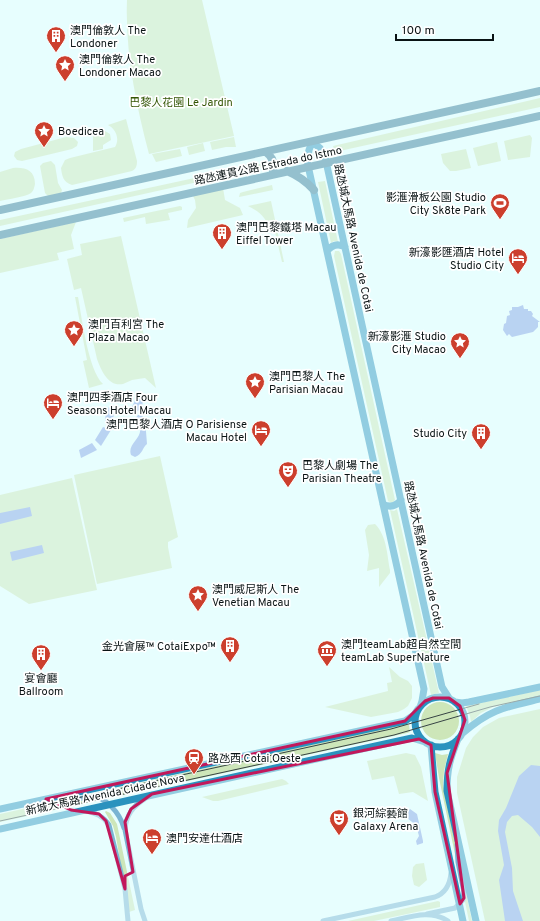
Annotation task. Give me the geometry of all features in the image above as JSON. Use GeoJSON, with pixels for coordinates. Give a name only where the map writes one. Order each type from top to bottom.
{"type":"FeatureCollection","features":[{"type":"Feature","properties":{"kind":"main road","name":"路氹連貫公路 Estrada do Istmo"},"geometry":{"type":"LineString","coordinates":[[0,210],[540,91]]}},
{"type":"Feature","properties":{"kind":"main road","name":"路氹連貫公路 Estrada do Istmo"},"geometry":{"type":"LineString","coordinates":[[0,235],[540,116]]}},
{"type":"Feature","properties":{"kind":"main road"},"geometry":{"type":"LineString","coordinates":[[266,152],[270,154],[274,164],[272,175]]}},
{"type":"Feature","properties":{"kind":"main road"},"geometry":{"type":"LineString","coordinates":[[287,171],[297,175],[314,190]]}},
{"type":"Feature","properties":{"kind":"street","name":"路氹城大馬路 Avenida de Cotai"},"geometry":{"type":"LineString","coordinates":[[312,142],[322,152],[326,163],[442,687],[452,700]]}},
{"type":"Feature","properties":{"kind":"street"},"geometry":{"type":"LineString","coordinates":[[312,142],[307,161],[308,167],[424,689],[415,723],[420,737],[428,743],[438,747],[452,744],[481,718],[493,711],[540,699]]}},
{"type":"Feature","properties":{"kind":"street"},"geometry":{"type":"LineString","coordinates":[[327,251],[334,245],[345,247]]}},
{"type":"Feature","properties":{"kind":"street"},"geometry":{"type":"LineString","coordinates":[[383,504],[394,506],[401,500]]}},
{"type":"Feature","properties":{"kind":"street"},"geometry":{"type":"LineString","coordinates":[[419,708],[425,701],[433,698],[441,697],[462,703],[540,687]]}},
{"type":"Feature","properties":{"kind":"street"},"geometry":{"type":"LineString","coordinates":[[452,700],[460,706],[465,720],[464,727],[451,756],[447,773],[447,791],[476,921]]}},
{"type":"Feature","properties":{"kind":"street","name":"新城大馬路 Avenida Cidade Nova"},"geometry":{"type":"LineString","coordinates":[[0,809],[405,720],[414,715],[419,708]]}},
{"type":"Feature","properties":{"kind":"street","name":"新城大馬路 Avenida Cidade Nova"},"geometry":{"type":"LineString","coordinates":[[0,829],[152,794],[205,784],[412,738],[428,743]]}},
{"type":"Feature","properties":{"kind":"street"},"geometry":{"type":"LineString","coordinates":[[428,743],[435,792],[463,921]]}},
{"type":"Feature","properties":{"kind":"street"},"geometry":{"type":"LineString","coordinates":[[145,921],[129,874],[126,822],[131,809],[152,794]]}},
{"type":"Feature","properties":{"kind":"street"},"geometry":{"type":"LineString","coordinates":[[46,799],[60,803],[91,796],[100,798],[109,804],[120,818],[126,838]]}},
{"type":"Feature","properties":{"kind":"street"},"geometry":{"type":"LineString","coordinates":[[80,811],[98,814],[109,825],[125,889],[128,921]]}},
{"type":"Feature","properties":{"kind":"street"},"geometry":{"type":"LineString","coordinates":[[391,921],[455,908],[463,900],[464,892],[458,862],[456,833]]}},
{"type":"Feature","properties":{"kind":"street"},"geometry":{"type":"LineString","coordinates":[[323,921],[439,896],[445,891],[448,885],[451,875],[451,865]]}},
{"type":"Feature","properties":{"kind":"street"},"geometry":{"type":"LineString","coordinates":[[125,889],[129,874]]}},
{"type":"Feature","properties":{"kind":"street"},"geometry":{"type":"LineString","coordinates":[[427,914],[441,916],[448,921]]}},
{"type":"Feature","properties":{"kind":"highlighted area"},"geometry":{"type":"Polygon","coordinates":[[[433,698],[449,698],[460,706],[465,720],[447,773],[464,898],[460,904],[435,792],[431,745],[419,739],[152,794],[131,809],[125,822],[133,872],[125,876],[125,889],[106,821],[99,814],[71,810],[46,799],[405,721],[425,701],[433,698]]]}},
{"type":"Feature","properties":{"kind":"green space","name":"巴黎人花園 Le Jardin"},"geometry":{"type":"Polygon","coordinates":[[[127,0],[202,0],[234,136],[149,154],[132,78],[128,39],[127,0]]]}},
{"type":"Feature","properties":{"kind":"green space"},"geometry":{"type":"Polygon","coordinates":[[[540,98],[540,107],[335,152],[333,146],[540,98]]]}},
{"type":"Feature","properties":{"kind":"green space"},"geometry":{"type":"Polygon","coordinates":[[[126,119],[137,161],[134,169],[132,171],[72,185],[67,182],[63,176],[61,168],[65,160],[115,147],[117,141],[116,134],[108,125],[126,119]]]}},
{"type":"Feature","properties":{"kind":"green space"},"geometry":{"type":"Polygon","coordinates":[[[105,131],[110,134],[111,140],[103,145],[103,149],[93,151],[93,135],[105,131]]]}},
{"type":"Feature","properties":{"kind":"green space"},"geometry":{"type":"Polygon","coordinates":[[[530,135],[532,138],[530,157],[508,160],[504,141],[530,135]]]}},
{"type":"Feature","properties":{"kind":"green space"},"geometry":{"type":"Polygon","coordinates":[[[66,137],[74,138],[78,142],[77,146],[72,149],[22,161],[17,160],[14,156],[15,152],[21,149],[66,137]]]}},
{"type":"Feature","properties":{"kind":"green space"},"geometry":{"type":"Polygon","coordinates":[[[234,137],[236,147],[226,147],[212,150],[210,142],[234,137]]]}},
{"type":"Feature","properties":{"kind":"green space"},"geometry":{"type":"Polygon","coordinates":[[[497,142],[501,161],[478,166],[473,148],[497,142]]]}},
{"type":"Feature","properties":{"kind":"green space"},"geometry":{"type":"Polygon","coordinates":[[[203,143],[205,151],[189,155],[187,147],[203,143]]]}},
{"type":"Feature","properties":{"kind":"green space"},"geometry":{"type":"Polygon","coordinates":[[[180,149],[182,156],[156,162],[152,154],[180,149]]]}},
{"type":"Feature","properties":{"kind":"green space"},"geometry":{"type":"Polygon","coordinates":[[[466,149],[471,168],[450,171],[443,163],[441,154],[466,149]]]}},
{"type":"Feature","properties":{"kind":"green space"},"geometry":{"type":"Polygon","coordinates":[[[51,161],[55,165],[58,183],[62,190],[61,193],[48,196],[45,193],[40,166],[43,163],[51,161]]]}},
{"type":"Feature","properties":{"kind":"green space"},"geometry":{"type":"Polygon","coordinates":[[[269,162],[269,166],[0,226],[0,220],[269,162]]]}},
{"type":"Feature","properties":{"kind":"green space"},"geometry":{"type":"Polygon","coordinates":[[[13,168],[28,170],[33,175],[35,179],[34,189],[31,193],[21,197],[0,201],[0,172],[13,168]]]}},
{"type":"Feature","properties":{"kind":"green space"},"geometry":{"type":"Polygon","coordinates":[[[325,181],[338,242],[334,241],[331,243],[318,182],[325,181]]]}},
{"type":"Feature","properties":{"kind":"green space"},"geometry":{"type":"Polygon","coordinates":[[[272,185],[273,190],[239,197],[240,193],[272,185]]]}},
{"type":"Feature","properties":{"kind":"green space"},"geometry":{"type":"Polygon","coordinates":[[[223,188],[225,200],[240,208],[243,215],[187,228],[188,220],[196,208],[193,196],[223,188]]]}},
{"type":"Feature","properties":{"kind":"green space"},"geometry":{"type":"Polygon","coordinates":[[[271,201],[284,262],[282,262],[275,232],[271,233],[263,216],[248,206],[271,201]]]}},
{"type":"Feature","properties":{"kind":"green space"},"geometry":{"type":"Polygon","coordinates":[[[180,206],[182,207],[182,210],[168,213],[170,220],[146,224],[145,217],[124,222],[123,218],[180,206]]]}},
{"type":"Feature","properties":{"kind":"green space"},"geometry":{"type":"Polygon","coordinates":[[[76,222],[71,235],[74,249],[57,253],[59,260],[0,273],[0,239],[76,222]]]}},
{"type":"Feature","properties":{"kind":"green space"},"geometry":{"type":"Polygon","coordinates":[[[121,236],[156,388],[145,378],[118,384],[113,383],[106,377],[97,359],[81,288],[74,290],[67,259],[82,255],[80,244],[121,236]]]}},
{"type":"Feature","properties":{"kind":"green space"},"geometry":{"type":"Polygon","coordinates":[[[335,251],[339,251],[341,254],[395,500],[392,503],[388,501],[334,256],[335,251]]]}},
{"type":"Feature","properties":{"kind":"green space"},"geometry":{"type":"Polygon","coordinates":[[[75,297],[78,297],[93,367],[103,384],[89,388],[83,361],[87,360],[75,297]]]}},
{"type":"Feature","properties":{"kind":"green space"},"geometry":{"type":"Polygon","coordinates":[[[160,456],[178,537],[168,542],[172,568],[97,584],[74,475],[160,456]]]}},
{"type":"Feature","properties":{"kind":"green space"},"geometry":{"type":"Polygon","coordinates":[[[72,478],[97,590],[29,604],[0,586],[0,495],[72,478]]]}},
{"type":"Feature","properties":{"kind":"green space"},"geometry":{"type":"Polygon","coordinates":[[[397,509],[439,693],[431,695],[390,510],[394,511],[397,509]]]}},
{"type":"Feature","properties":{"kind":"green space"},"geometry":{"type":"Polygon","coordinates":[[[375,524],[384,540],[390,570],[390,573],[379,587],[379,568],[367,571],[369,555],[365,530],[368,525],[375,524]]]}},
{"type":"Feature","properties":{"kind":"green space"},"geometry":{"type":"Polygon","coordinates":[[[389,667],[400,677],[408,681],[412,686],[412,698],[408,706],[404,709],[398,712],[371,717],[325,707],[388,691],[387,683],[392,682],[389,667]]]}},
{"type":"Feature","properties":{"kind":"green space"},"geometry":{"type":"Polygon","coordinates":[[[540,690],[540,696],[493,707],[481,713],[471,722],[466,706],[540,690]]]}},
{"type":"Feature","properties":{"kind":"green space"},"geometry":{"type":"Polygon","coordinates":[[[436,702],[444,702],[454,707],[458,714],[458,728],[454,735],[444,740],[436,740],[426,735],[424,732],[421,725],[421,717],[426,707],[429,705],[436,702]]]}},
{"type":"Feature","properties":{"kind":"green space"},"geometry":{"type":"Polygon","coordinates":[[[540,709],[540,921],[485,921],[457,793],[457,777],[466,748],[473,737],[483,727],[499,718],[540,709]]]}},
{"type":"Feature","properties":{"kind":"green space"},"geometry":{"type":"Polygon","coordinates":[[[405,724],[409,725],[410,732],[0,822],[0,814],[405,724]]]}},
{"type":"Feature","properties":{"kind":"green space"},"geometry":{"type":"Polygon","coordinates":[[[406,753],[415,755],[421,767],[428,801],[413,792],[399,794],[394,776],[372,780],[367,761],[406,753]]]}},
{"type":"Feature","properties":{"kind":"green space"},"geometry":{"type":"Polygon","coordinates":[[[435,753],[442,755],[448,754],[443,784],[472,921],[469,921],[435,753]]]}},
{"type":"Feature","properties":{"kind":"green space"},"geometry":{"type":"Polygon","coordinates":[[[282,779],[289,784],[218,801],[213,801],[202,797],[282,779]]]}},
{"type":"Feature","properties":{"kind":"green space"},"geometry":{"type":"Polygon","coordinates":[[[105,812],[110,813],[117,824],[135,910],[129,912],[116,837],[113,826],[105,812]]]}},
{"type":"Feature","properties":{"kind":"green space"},"geometry":{"type":"Polygon","coordinates":[[[424,863],[427,880],[419,887],[414,885],[412,876],[413,867],[416,864],[424,863]]]}},
{"type":"Feature","properties":{"kind":"green space"},"geometry":{"type":"Polygon","coordinates":[[[438,901],[440,902],[440,907],[374,921],[348,921],[438,901]]]}},
{"type":"Feature","properties":{"kind":"water"},"geometry":{"type":"Polygon","coordinates":[[[523,305],[524,309],[531,311],[533,314],[532,316],[540,322],[538,322],[538,327],[533,332],[512,337],[509,334],[507,336],[503,330],[507,316],[510,315],[509,311],[512,310],[512,307],[523,305]]]}},
{"type":"Feature","properties":{"kind":"water"},"geometry":{"type":"Polygon","coordinates":[[[138,394],[141,394],[143,403],[141,409],[136,412],[132,407],[138,394]]]}},
{"type":"Feature","properties":{"kind":"water"},"geometry":{"type":"Polygon","coordinates":[[[114,407],[113,425],[105,423],[106,408],[114,407]]]}},
{"type":"Feature","properties":{"kind":"water"},"geometry":{"type":"Polygon","coordinates":[[[138,415],[141,415],[145,419],[147,444],[140,454],[135,457],[131,455],[130,451],[140,432],[140,428],[135,419],[138,415]]]}},
{"type":"Feature","properties":{"kind":"water"},"geometry":{"type":"Polygon","coordinates":[[[103,427],[111,430],[101,446],[95,440],[103,427]]]}},
{"type":"Feature","properties":{"kind":"water"},"geometry":{"type":"Polygon","coordinates":[[[92,443],[97,450],[81,458],[79,450],[92,443]]]}},
{"type":"Feature","properties":{"kind":"water"},"geometry":{"type":"Polygon","coordinates":[[[30,507],[32,516],[0,524],[0,513],[30,507]]]}},
{"type":"Feature","properties":{"kind":"water"},"geometry":{"type":"Polygon","coordinates":[[[42,545],[44,553],[12,561],[10,552],[42,545]]]}},
{"type":"Feature","properties":{"kind":"water"},"geometry":{"type":"Polygon","coordinates":[[[531,765],[540,766],[540,837],[532,827],[518,815],[512,816],[507,822],[505,832],[512,868],[513,891],[523,921],[505,921],[499,880],[504,865],[498,831],[499,820],[506,808],[519,776],[531,765]]]}},
{"type":"Feature","properties":{"kind":"water"},"geometry":{"type":"Polygon","coordinates":[[[410,809],[417,814],[423,841],[423,843],[417,845],[416,841],[419,836],[416,825],[407,818],[406,814],[410,809]]]}},
{"type":"Feature","properties":{"kind":"tram line"},"geometry":{"type":"LineString","coordinates":[[0,821],[394,735],[490,707],[540,696]]}},
{"type":"Feature","properties":{"kind":"tram line"},"geometry":{"type":"LineString","coordinates":[[68,800],[391,729],[479,704]]}},
{"type":"Feature","properties":{"kind":"place","name":"澳門倫敦人 The Londoner"},"geometry":{"type":"Point","coordinates":[56,53]}},
{"type":"Feature","properties":{"kind":"place","name":"澳門倫敦人 The Londoner Macao"},"geometry":{"type":"Point","coordinates":[65,82]}},
{"type":"Feature","properties":{"kind":"place","name":"Boedicea"},"geometry":{"type":"Point","coordinates":[44,148]}},
{"type":"Feature","properties":{"kind":"place","name":"影滙滑板公園 Studio City Sk8te Park"},"geometry":{"type":"Point","coordinates":[500,220]}},
{"type":"Feature","properties":{"kind":"place","name":"澳門巴黎鐵塔 Macau Eiffel Tower"},"geometry":{"type":"Point","coordinates":[222,250]}},
{"type":"Feature","properties":{"kind":"place","name":"新濠影匯酒店 Hotel Studio City"},"geometry":{"type":"Point","coordinates":[518,275]}},
{"type":"Feature","properties":{"kind":"place","name":"澳門百利宮 The Plaza Macao"},"geometry":{"type":"Point","coordinates":[74,347]}},
{"type":"Feature","properties":{"kind":"place","name":"新濠影滙 Studio City Macao"},"geometry":{"type":"Point","coordinates":[460,359]}},
{"type":"Feature","properties":{"kind":"place","name":"澳門巴黎人 The Parisian Macau"},"geometry":{"type":"Point","coordinates":[255,399]}},
{"type":"Feature","properties":{"kind":"place","name":"澳門四季酒店 Four Seasons Hotel Macau"},"geometry":{"type":"Point","coordinates":[53,420]}},
{"type":"Feature","properties":{"kind":"place","name":"澳門巴黎人酒店 O Parisiense Macau Hotel"},"geometry":{"type":"Point","coordinates":[261,447]}},
{"type":"Feature","properties":{"kind":"place","name":"Studio City"},"geometry":{"type":"Point","coordinates":[481,450]}},
{"type":"Feature","properties":{"kind":"place","name":"巴黎人劇場 The Parisian Theatre"},"geometry":{"type":"Point","coordinates":[288,488]}},
{"type":"Feature","properties":{"kind":"place","name":"澳門威尼斯人 The Venetian Macau"},"geometry":{"type":"Point","coordinates":[198,612]}},
{"type":"Feature","properties":{"kind":"place","name":"金光會展™ CotaiExpo™"},"geometry":{"type":"Point","coordinates":[230,663]}},
{"type":"Feature","properties":{"kind":"place","name":"澳門teamLab超自然空間 teamLab SuperNature"},"geometry":{"type":"Point","coordinates":[327,667]}},
{"type":"Feature","properties":{"kind":"place","name":"宴會廳 Ballroom"},"geometry":{"type":"Point","coordinates":[41,671]}},
{"type":"Feature","properties":{"kind":"place","name":"路氹西 Cotai Oeste"},"geometry":{"type":"Point","coordinates":[194,775]}},
{"type":"Feature","properties":{"kind":"place","name":"銀河綜藝館 Galaxy Arena"},"geometry":{"type":"Point","coordinates":[339,836]}},
{"type":"Feature","properties":{"kind":"place","name":"澳門安達仕酒店"},"geometry":{"type":"Point","coordinates":[152,855]}}]}
